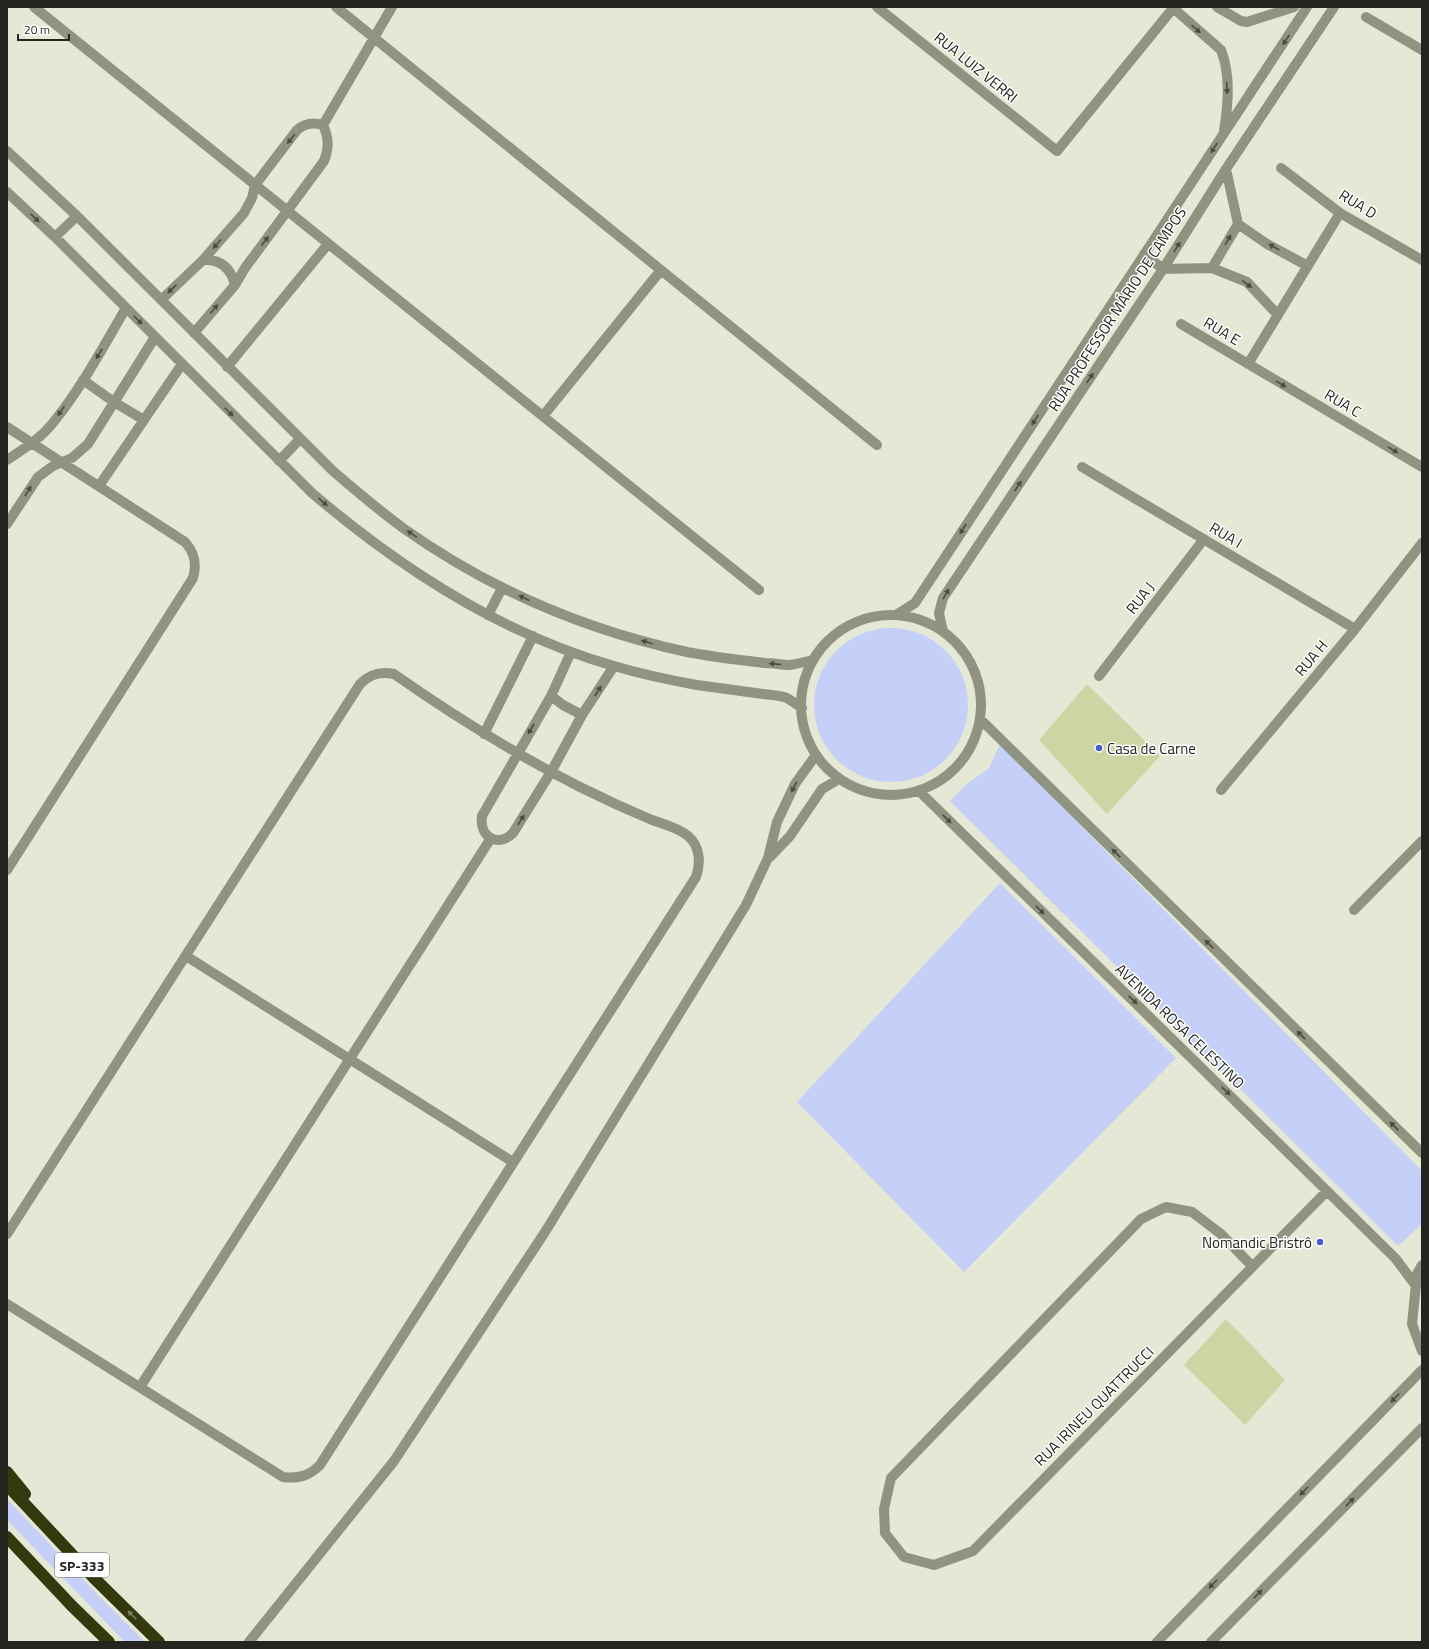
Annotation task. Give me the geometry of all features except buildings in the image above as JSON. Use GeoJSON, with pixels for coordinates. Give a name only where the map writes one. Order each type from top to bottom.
{"type":"FeatureCollection","features":[{"type":"Feature","properties":{"kind":"highway"},"geometry":{"type":"LineString","coordinates":[[7,1472],[94,1578]]}},
{"type":"Feature","properties":{"kind":"highway","name":"SP-333"},"geometry":{"type":"LineString","coordinates":[[7,1485],[94,1578],[160,1642]]}},
{"type":"Feature","properties":{"kind":"highway","name":"SP-333"},"geometry":{"type":"LineString","coordinates":[[7,1536],[72,1606],[109,1642]]}},
{"type":"Feature","properties":{"kind":"highway"},"geometry":{"type":"LineString","coordinates":[[7,1546],[72,1606]]}},
{"type":"Feature","properties":{"kind":"street"},"geometry":{"type":"LineString","coordinates":[[34,7],[759,590]]}},
{"type":"Feature","properties":{"kind":"street"},"geometry":{"type":"LineString","coordinates":[[336,7],[878,445]]}},
{"type":"Feature","properties":{"kind":"street"},"geometry":{"type":"LineString","coordinates":[[194,333],[235,285],[245,268],[324,161],[327,155],[328,140],[323,125],[392,7]]}},
{"type":"Feature","properties":{"kind":"street","name":"RUA LUIZ VERRI"},"geometry":{"type":"LineString","coordinates":[[877,7],[1057,151],[1173,8]]}},
{"type":"Feature","properties":{"kind":"street"},"geometry":{"type":"LineString","coordinates":[[1217,7],[1241,21],[1247,22],[1294,7]]}},
{"type":"Feature","properties":{"kind":"street","name":"RUA PROFESSOR MÁRIO DE CAMPOS"},"geometry":{"type":"LineString","coordinates":[[896,616],[915,603],[1307,7]]}},
{"type":"Feature","properties":{"kind":"street","name":"RUA PROFESSOR MÁRIO DE CAMPOS"},"geometry":{"type":"LineString","coordinates":[[943,632],[939,613],[943,598],[1163,269],[1226,169],[1334,7]]}},
{"type":"Feature","properties":{"kind":"street"},"geometry":{"type":"LineString","coordinates":[[1173,8],[1221,50],[1225,60],[1228,106],[1223,135]]}},
{"type":"Feature","properties":{"kind":"street"},"geometry":{"type":"LineString","coordinates":[[1366,17],[1422,50]]}},
{"type":"Feature","properties":{"kind":"street"},"geometry":{"type":"LineString","coordinates":[[160,300],[203,260],[244,213],[252,198],[255,185],[301,126],[312,123],[323,125]]}},
{"type":"Feature","properties":{"kind":"street"},"geometry":{"type":"LineString","coordinates":[[7,150],[77,216],[338,476],[403,528],[435,550],[502,588],[578,621],[657,645],[744,661],[788,665],[813,660]]}},
{"type":"Feature","properties":{"kind":"street","name":"RUA D"},"geometry":{"type":"LineString","coordinates":[[1281,168],[1340,213],[1422,260]]}},
{"type":"Feature","properties":{"kind":"street"},"geometry":{"type":"LineString","coordinates":[[1212,268],[1238,224],[1226,169]]}},
{"type":"Feature","properties":{"kind":"street"},"geometry":{"type":"LineString","coordinates":[[7,192],[126,308],[312,494],[386,553],[453,596],[488,615],[571,652],[614,666],[695,684],[786,698],[802,708]]}},
{"type":"Feature","properties":{"kind":"street"},"geometry":{"type":"LineString","coordinates":[[1248,364],[1340,213]]}},
{"type":"Feature","properties":{"kind":"street"},"geometry":{"type":"LineString","coordinates":[[55,238],[77,216]]}},
{"type":"Feature","properties":{"kind":"street"},"geometry":{"type":"LineString","coordinates":[[1238,224],[1267,244],[1308,266]]}},
{"type":"Feature","properties":{"kind":"street"},"geometry":{"type":"LineString","coordinates":[[228,367],[328,244]]}},
{"type":"Feature","properties":{"kind":"street"},"geometry":{"type":"LineString","coordinates":[[1144,254],[1163,269],[1212,268],[1247,282],[1278,315]]}},
{"type":"Feature","properties":{"kind":"street"},"geometry":{"type":"LineString","coordinates":[[203,260],[218,261],[224,264],[230,270],[235,285]]}},
{"type":"Feature","properties":{"kind":"street"},"geometry":{"type":"LineString","coordinates":[[543,416],[660,270]]}},
{"type":"Feature","properties":{"kind":"street"},"geometry":{"type":"LineString","coordinates":[[7,460],[32,443],[52,424],[83,380],[126,308]]}},
{"type":"Feature","properties":{"kind":"street","name":"RUA E"},"geometry":{"type":"LineString","coordinates":[[1181,324],[1248,364]]}},
{"type":"Feature","properties":{"kind":"street"},"geometry":{"type":"LineString","coordinates":[[7,524],[38,477],[53,466],[62,463],[76,454],[88,444],[155,337]]}},
{"type":"Feature","properties":{"kind":"street"},"geometry":{"type":"LineString","coordinates":[[100,486],[182,364]]}},
{"type":"Feature","properties":{"kind":"street","name":"RUA C"},"geometry":{"type":"LineString","coordinates":[[1248,364],[1422,467]]}},
{"type":"Feature","properties":{"kind":"street"},"geometry":{"type":"LineString","coordinates":[[83,380],[114,402],[144,420]]}},
{"type":"Feature","properties":{"kind":"street"},"geometry":{"type":"LineString","coordinates":[[7,427],[185,542],[193,552],[195,565],[194,572],[188,585],[7,870]]}},
{"type":"Feature","properties":{"kind":"street"},"geometry":{"type":"LineString","coordinates":[[279,461],[300,439]]}},
{"type":"Feature","properties":{"kind":"street","name":"RUA I"},"geometry":{"type":"LineString","coordinates":[[1082,467],[1355,629]]}},
{"type":"Feature","properties":{"kind":"street","name":"RUA J"},"geometry":{"type":"LineString","coordinates":[[1099,676],[1204,539]]}},
{"type":"Feature","properties":{"kind":"street","name":"RUA H"},"geometry":{"type":"LineString","coordinates":[[1221,790],[1355,629],[1422,543]]}},
{"type":"Feature","properties":{"kind":"street"},"geometry":{"type":"LineString","coordinates":[[488,615],[502,588]]}},
{"type":"Feature","properties":{"kind":"street"},"geometry":{"type":"LineString","coordinates":[[880,616],[913,618],[943,632],[955,642],[966,656],[974,670],[979,686],[981,703],[980,719],[976,735],[969,750],[948,776],[934,785],[919,791],[902,795],[870,793],[854,788],[839,779],[816,755],[809,741],[804,725],[802,708],[804,686],[806,676],[813,660],[835,635],[848,626],[864,619],[880,616]]}},
{"type":"Feature","properties":{"kind":"street"},"geometry":{"type":"LineString","coordinates":[[484,734],[533,636]]}},
{"type":"Feature","properties":{"kind":"street"},"geometry":{"type":"LineString","coordinates":[[571,652],[551,696],[482,816],[482,829],[486,835],[491,838],[503,839],[513,833],[551,772],[582,715],[614,666]]}},
{"type":"Feature","properties":{"kind":"street"},"geometry":{"type":"LineString","coordinates":[[7,1234],[364,679],[385,672],[394,674],[484,734],[517,753],[551,772],[633,812],[686,834],[697,848],[700,863],[696,877],[320,1465],[308,1474],[291,1478],[283,1477],[7,1304]]}},
{"type":"Feature","properties":{"kind":"street"},"geometry":{"type":"LineString","coordinates":[[551,696],[563,705],[582,715]]}},
{"type":"Feature","properties":{"kind":"street"},"geometry":{"type":"LineString","coordinates":[[980,719],[1422,1153]]}},
{"type":"Feature","properties":{"kind":"street"},"geometry":{"type":"LineString","coordinates":[[250,1642],[394,1461],[545,1232],[746,905],[768,858],[777,822],[795,784],[816,755]]}},
{"type":"Feature","properties":{"kind":"street"},"geometry":{"type":"LineString","coordinates":[[768,858],[790,836],[822,789],[839,779]]}},
{"type":"Feature","properties":{"kind":"street","name":"AVENIDA ROSA CELESTINO"},"geometry":{"type":"LineString","coordinates":[[919,791],[1396,1259],[1416,1286]]}},
{"type":"Feature","properties":{"kind":"street"},"geometry":{"type":"LineString","coordinates":[[140,1387],[491,838]]}},
{"type":"Feature","properties":{"kind":"street"},"geometry":{"type":"LineString","coordinates":[[1354,910],[1422,841]]}},
{"type":"Feature","properties":{"kind":"street"},"geometry":{"type":"LineString","coordinates":[[186,956],[513,1162]]}},
{"type":"Feature","properties":{"kind":"street","name":"RUA IRINEU QUATTRUCCI"},"geometry":{"type":"LineString","coordinates":[[1252,1266],[1221,1234],[1192,1212],[1166,1207],[1141,1219],[891,1478],[884,1509],[885,1533],[904,1557],[934,1565],[973,1551],[1327,1191]]}},
{"type":"Feature","properties":{"kind":"street"},"geometry":{"type":"LineString","coordinates":[[1422,1265],[1417,1274],[1412,1324],[1422,1351]]}},
{"type":"Feature","properties":{"kind":"street"},"geometry":{"type":"LineString","coordinates":[[1157,1642],[1422,1370]]}},
{"type":"Feature","properties":{"kind":"street"},"geometry":{"type":"LineString","coordinates":[[1211,1642],[1422,1428]]}},
{"type":"Feature","properties":{"kind":"shaded area"},"geometry":{"type":"Polygon","coordinates":[[[883,628],[899,628],[913,631],[927,637],[940,645],[951,656],[965,683],[968,705],[967,720],[959,741],[951,754],[940,765],[913,779],[899,782],[883,782],[869,779],[855,773],[842,765],[831,754],[817,727],[814,713],[814,697],[817,683],[823,669],[831,656],[842,645],[869,631],[883,628]]]}},
{"type":"Feature","properties":{"kind":"shaded area"},"geometry":{"type":"Polygon","coordinates":[[[1000,744],[1422,1171],[1422,1224],[1398,1246],[950,801],[968,783],[989,768],[1000,744]]]}},
{"type":"Feature","properties":{"kind":"shaded area"},"geometry":{"type":"Polygon","coordinates":[[[1000,883],[1176,1058],[964,1272],[797,1102],[1000,883]]]}},
{"type":"Feature","properties":{"kind":"shaded area"},"geometry":{"type":"Polygon","coordinates":[[[7,1499],[145,1642],[125,1642],[7,1520],[7,1499]]]}},
{"type":"Feature","properties":{"kind":"place","name":"Casa de Carne"},"geometry":{"type":"Point","coordinates":[1099,748]}},
{"type":"Feature","properties":{"kind":"place","name":"Nomandic Bristrô"},"geometry":{"type":"Point","coordinates":[1320,1242]}}]}
